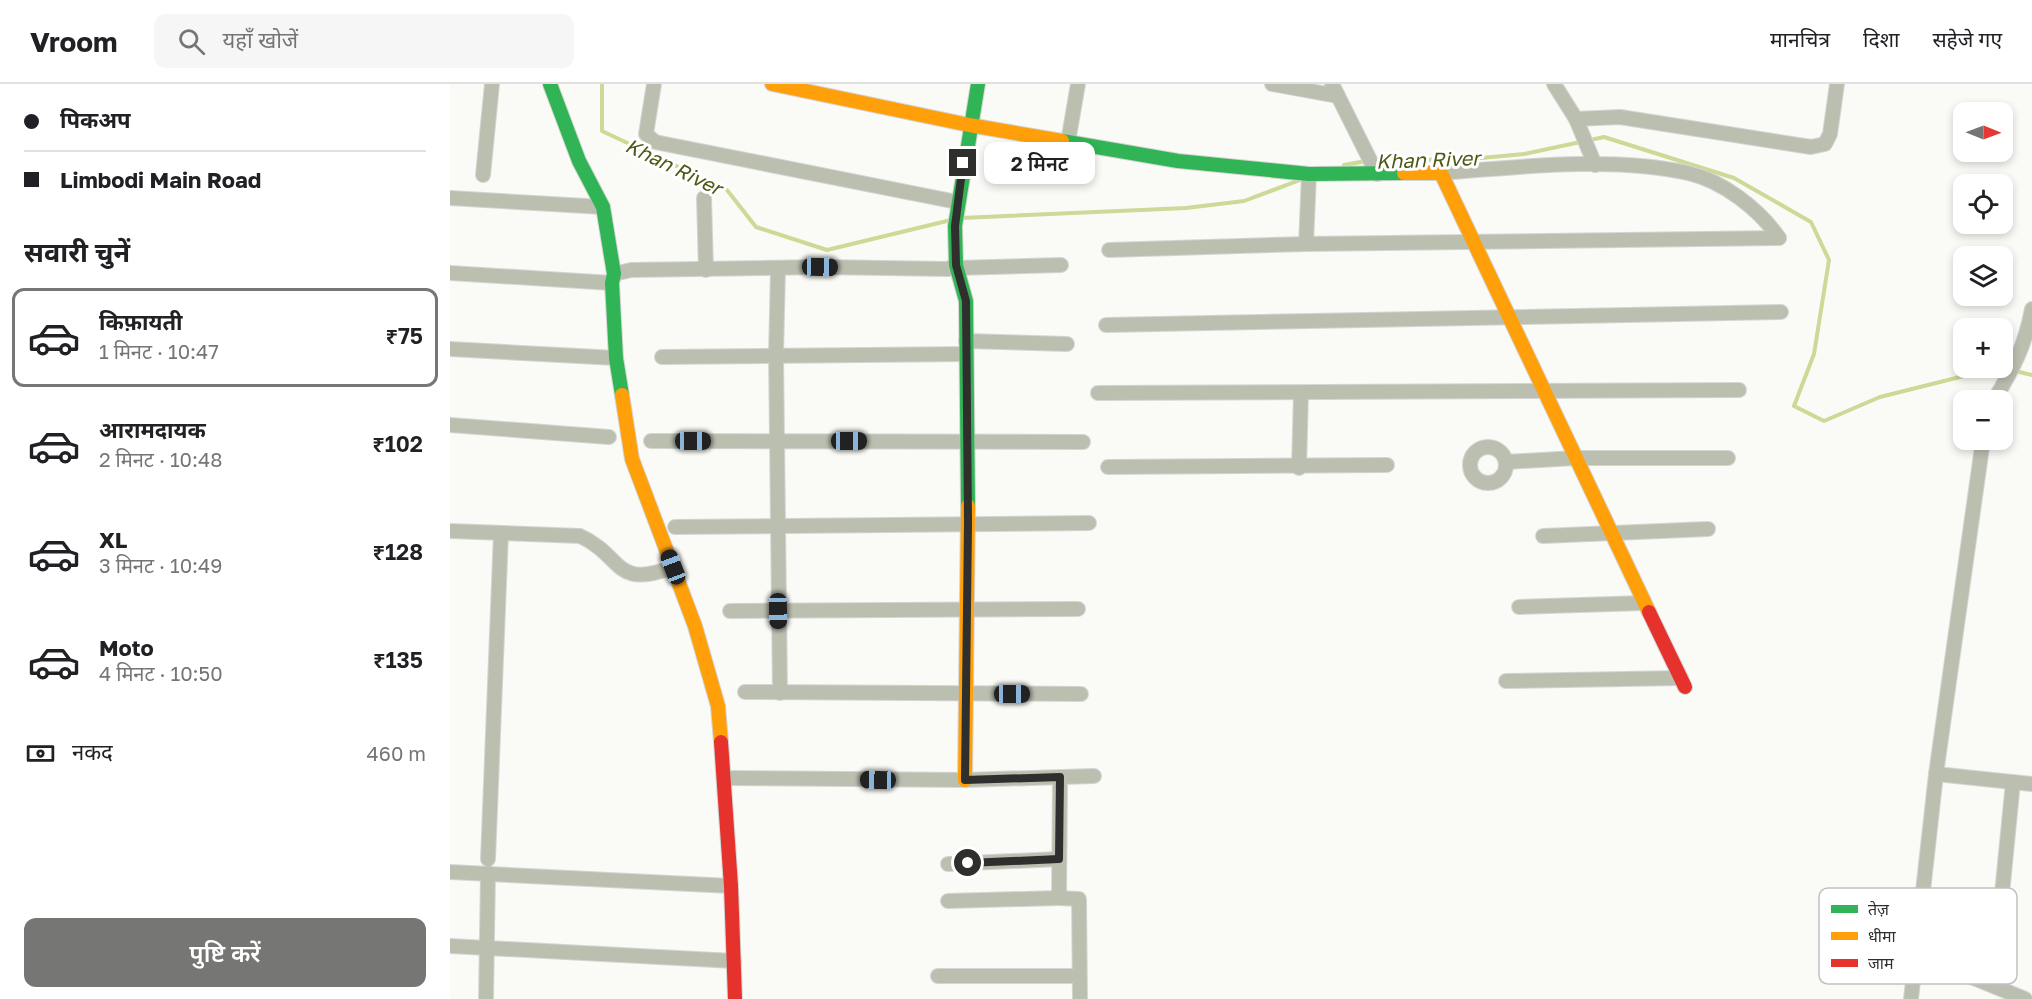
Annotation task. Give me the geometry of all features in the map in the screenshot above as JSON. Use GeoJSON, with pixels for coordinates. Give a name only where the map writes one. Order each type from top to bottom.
{"type":"FeatureCollection","features":[{"type":"Feature","properties":{"kind":"street"},"geometry":{"type":"LineString","coordinates":[[483,175],[492,84]]}},
{"type":"Feature","properties":{"kind":"street"},"geometry":{"type":"LineString","coordinates":[[550,84],[579,161],[603,207],[619,275],[616,358],[632,459],[695,626],[718,706],[732,886],[735,999]]}},
{"type":"Feature","properties":{"kind":"street"},"geometry":{"type":"LineString","coordinates":[[654,84],[646,134],[655,142],[957,203]]}},
{"type":"Feature","properties":{"kind":"street"},"geometry":{"type":"LineString","coordinates":[[772,84],[969,125],[1178,161],[1309,174],[1440,173],[1595,165],[1689,173],[1722,186],[1766,219],[1779,238],[1306,244],[1109,250]]}},
{"type":"Feature","properties":{"kind":"street"},"geometry":{"type":"LineString","coordinates":[[965,780],[968,522],[966,301],[957,266],[955,226],[969,125],[978,84]]}},
{"type":"Feature","properties":{"kind":"street"},"geometry":{"type":"LineString","coordinates":[[1068,142],[1078,84]]}},
{"type":"Feature","properties":{"kind":"street"},"geometry":{"type":"LineString","coordinates":[[1272,84],[1335,90],[1377,174]]}},
{"type":"Feature","properties":{"kind":"street"},"geometry":{"type":"LineString","coordinates":[[1554,84],[1576,119],[1595,165]]}},
{"type":"Feature","properties":{"kind":"street"},"geometry":{"type":"LineString","coordinates":[[1576,119],[1620,117],[1811,147],[1825,144],[1830,135],[1836,84]]}},
{"type":"Feature","properties":{"kind":"street"},"geometry":{"type":"LineString","coordinates":[[1440,173],[1475,242],[1683,683],[1506,681]]}},
{"type":"Feature","properties":{"kind":"street"},"geometry":{"type":"LineString","coordinates":[[1306,244],[1309,174]]}},
{"type":"Feature","properties":{"kind":"street"},"geometry":{"type":"LineString","coordinates":[[450,198],[603,207]]}},
{"type":"Feature","properties":{"kind":"street"},"geometry":{"type":"LineString","coordinates":[[705,198],[706,270]]}},
{"type":"Feature","properties":{"kind":"street"},"geometry":{"type":"LineString","coordinates":[[450,273],[619,275],[778,268],[948,269],[957,266],[1061,265]]}},
{"type":"Feature","properties":{"kind":"street"},"geometry":{"type":"LineString","coordinates":[[778,268],[776,355],[780,693]]}},
{"type":"Feature","properties":{"kind":"street"},"geometry":{"type":"LineString","coordinates":[[2001,390],[2026,340],[2032,309]]}},
{"type":"Feature","properties":{"kind":"street"},"geometry":{"type":"LineString","coordinates":[[1106,325],[1781,312]]}},
{"type":"Feature","properties":{"kind":"street"},"geometry":{"type":"LineString","coordinates":[[662,357],[1067,344]]}},
{"type":"Feature","properties":{"kind":"street"},"geometry":{"type":"LineString","coordinates":[[450,349],[616,358]]}},
{"type":"Feature","properties":{"kind":"street"},"geometry":{"type":"LineString","coordinates":[[1098,393],[1301,393],[1543,389],[1739,390]]}},
{"type":"Feature","properties":{"kind":"street"},"geometry":{"type":"LineString","coordinates":[[1299,468],[1301,393]]}},
{"type":"Feature","properties":{"kind":"street"},"geometry":{"type":"LineString","coordinates":[[450,425],[609,437]]}},
{"type":"Feature","properties":{"kind":"street"},"geometry":{"type":"LineString","coordinates":[[651,441],[1083,442]]}},
{"type":"Feature","properties":{"kind":"street"},"geometry":{"type":"LineString","coordinates":[[1924,888],[1936,774],[1982,450]]}},
{"type":"Feature","properties":{"kind":"street"},"geometry":{"type":"LineString","coordinates":[[1506,462],[1575,458],[1728,458]]}},
{"type":"Feature","properties":{"kind":"street"},"geometry":{"type":"LineString","coordinates":[[1108,467],[1299,468],[1387,465]]}},
{"type":"Feature","properties":{"kind":"street"},"geometry":{"type":"LineString","coordinates":[[675,527],[968,522],[1089,523]]}},
{"type":"Feature","properties":{"kind":"street"},"geometry":{"type":"LineString","coordinates":[[1543,536],[1708,529]]}},
{"type":"Feature","properties":{"kind":"street"},"geometry":{"type":"LineString","coordinates":[[450,531],[580,536],[593,542],[632,575],[645,576],[673,567]]}},
{"type":"Feature","properties":{"kind":"street"},"geometry":{"type":"LineString","coordinates":[[486,999],[488,866],[501,533]]}},
{"type":"Feature","properties":{"kind":"street"},"geometry":{"type":"LineString","coordinates":[[1520,607],[1644,603]]}},
{"type":"Feature","properties":{"kind":"street"},"geometry":{"type":"LineString","coordinates":[[730,611],[1078,609]]}},
{"type":"Feature","properties":{"kind":"street"},"geometry":{"type":"LineString","coordinates":[[745,692],[1081,694]]}},
{"type":"Feature","properties":{"kind":"street"},"geometry":{"type":"LineString","coordinates":[[1936,774],[2032,784]]}},
{"type":"Feature","properties":{"kind":"street"},"geometry":{"type":"LineString","coordinates":[[724,778],[965,780],[1094,776]]}},
{"type":"Feature","properties":{"kind":"street"},"geometry":{"type":"LineString","coordinates":[[1059,898],[1060,777]]}},
{"type":"Feature","properties":{"kind":"street"},"geometry":{"type":"LineString","coordinates":[[2003,888],[2013,782]]}},
{"type":"Feature","properties":{"kind":"street"},"geometry":{"type":"LineString","coordinates":[[948,864],[1059,859]]}},
{"type":"Feature","properties":{"kind":"street"},"geometry":{"type":"LineString","coordinates":[[450,872],[488,866],[732,886]]}},
{"type":"Feature","properties":{"kind":"street"},"geometry":{"type":"LineString","coordinates":[[948,901],[1079,899],[1080,999]]}},
{"type":"Feature","properties":{"kind":"street"},"geometry":{"type":"LineString","coordinates":[[450,946],[734,961]]}},
{"type":"Feature","properties":{"kind":"street"},"geometry":{"type":"LineString","coordinates":[[938,976],[1079,976]]}},
{"type":"Feature","properties":{"kind":"street"},"geometry":{"type":"LineString","coordinates":[[1911,999],[1913,984]]}},
{"type":"Feature","properties":{"kind":"street"},"geometry":{"type":"LineString","coordinates":[[1993,985],[2025,999]]}},
{"type":"Feature","properties":{"kind":"waterway","name":"Khan River"},"geometry":{"type":"LineString","coordinates":[[602,84],[602,131],[727,190],[756,227],[827,250],[951,220]]}},
{"type":"Feature","properties":{"kind":"waterway","name":"Khan River"},"geometry":{"type":"LineString","coordinates":[[1373,159],[1460,160],[1524,154],[1604,137],[1734,178],[1811,222],[1829,260],[1814,354],[1794,406],[1824,421],[1880,397],[1956,378]]}},
{"type":"Feature","properties":{"kind":"waterway","name":"Khan River"},"geometry":{"type":"LineString","coordinates":[[1344,165],[1366,161]]}},
{"type":"Feature","properties":{"kind":"waterway","name":"Khan River"},"geometry":{"type":"LineString","coordinates":[[961,218],[1186,208],[1244,201],[1300,180]]}},
{"type":"Feature","properties":{"kind":"waterway","name":"Khan River"},"geometry":{"type":"LineString","coordinates":[[2015,371],[2032,375]]}},
{"type":"Feature","properties":{"kind":"traffic: fast"},"geometry":{"type":"LineString","coordinates":[[550,84],[579,161],[603,207],[614,274],[612,283],[616,358],[622,395]]}},
{"type":"Feature","properties":{"kind":"traffic: fast"},"geometry":{"type":"LineString","coordinates":[[968,506],[966,301],[956,265],[955,226],[978,84]]}},
{"type":"Feature","properties":{"kind":"traffic: fast"},"geometry":{"type":"LineString","coordinates":[[1062,141],[1178,161],[1309,174],[1404,173]]}},
{"type":"Feature","properties":{"kind":"traffic: slow"},"geometry":{"type":"LineString","coordinates":[[772,84],[969,125],[1062,141]]}},
{"type":"Feature","properties":{"kind":"traffic: slow"},"geometry":{"type":"LineString","coordinates":[[1404,173],[1441,173],[1649,612]]}},
{"type":"Feature","properties":{"kind":"traffic: slow"},"geometry":{"type":"LineString","coordinates":[[622,395],[632,459],[695,626],[718,706],[721,742]]}},
{"type":"Feature","properties":{"kind":"traffic: slow"},"geometry":{"type":"LineString","coordinates":[[965,780],[968,506]]}},
{"type":"Feature","properties":{"kind":"traffic: jam"},"geometry":{"type":"LineString","coordinates":[[1649,612],[1685,687]]}},
{"type":"Feature","properties":{"kind":"traffic: jam"},"geometry":{"type":"LineString","coordinates":[[721,742],[731,886],[735,999]]}},
{"type":"Feature","properties":{"kind":"route"},"geometry":{"type":"LineString","coordinates":[[963,163],[955,226],[956,265],[962,278],[966,301],[968,522],[965,780],[1060,777],[1059,859],[968,863]]}}]}
